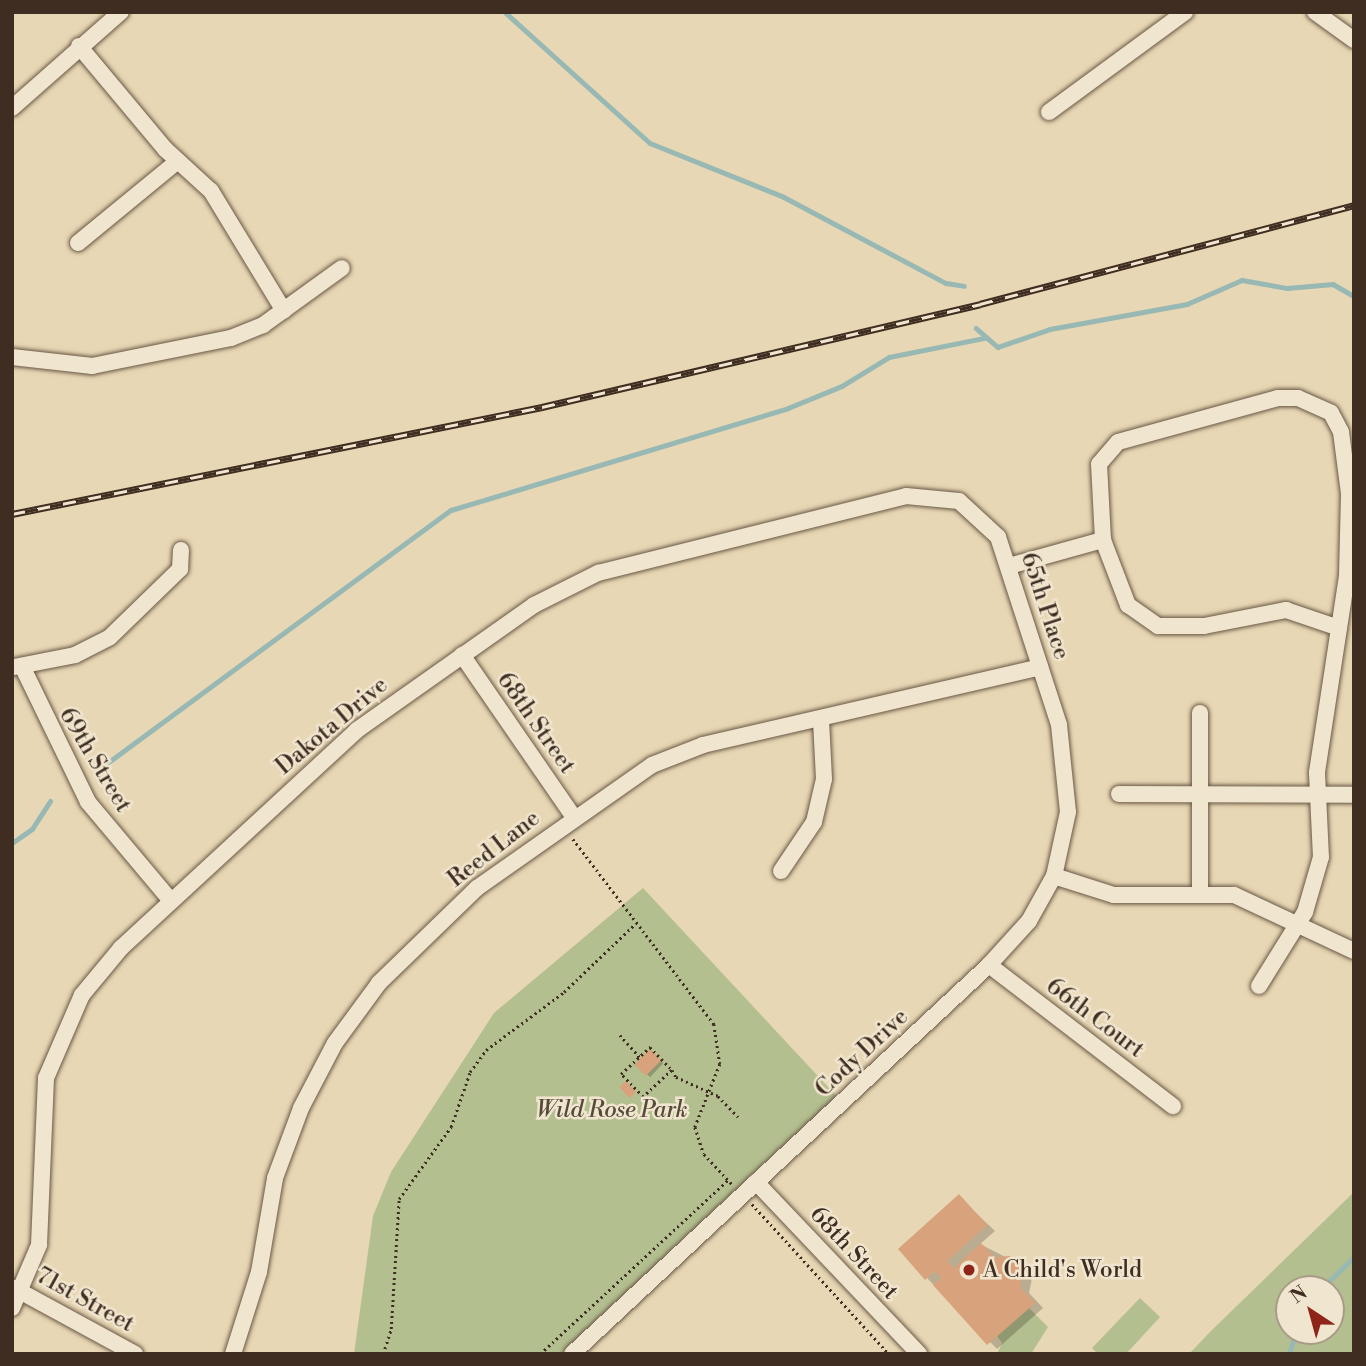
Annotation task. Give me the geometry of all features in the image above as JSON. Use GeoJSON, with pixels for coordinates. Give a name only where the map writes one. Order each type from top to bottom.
{"type":"FeatureCollection","features":[{"type":"Feature","properties":{"kind":"street"},"geometry":{"type":"LineString","coordinates":[[12,108],[79,46],[121,12]]}},
{"type":"Feature","properties":{"kind":"street"},"geometry":{"type":"LineString","coordinates":[[1049,112],[1185,12]]}},
{"type":"Feature","properties":{"kind":"street"},"geometry":{"type":"LineString","coordinates":[[1315,12],[1335,30],[1354,40]]}},
{"type":"Feature","properties":{"kind":"street"},"geometry":{"type":"LineString","coordinates":[[79,46],[178,161],[218,201],[284,310]]}},
{"type":"Feature","properties":{"kind":"street"},"geometry":{"type":"LineString","coordinates":[[78,243],[178,161]]}},
{"type":"Feature","properties":{"kind":"street"},"geometry":{"type":"LineString","coordinates":[[12,356],[92,366],[231,338],[284,310],[342,268]]}},
{"type":"Feature","properties":{"kind":"street"},"geometry":{"type":"LineString","coordinates":[[1259,986],[1298,922],[1321,857],[1318,793],[1339,628],[1349,494],[1341,432],[1331,413],[1298,398],[1237,405],[1118,442],[1099,464],[1102,540],[1128,605],[1158,626],[1204,626],[1286,610],[1339,628]]}},
{"type":"Feature","properties":{"kind":"street","name":"Dakota Drive"},"geometry":{"type":"LineString","coordinates":[[12,1308],[17,1289],[39,1245],[41,1108],[54,1051],[99,972],[357,730],[462,655],[565,587],[631,561],[910,495],[943,496],[973,509]]}},
{"type":"Feature","properties":{"kind":"street","name":"65th Place"},"geometry":{"type":"LineString","coordinates":[[973,509],[998,537],[1059,725]]}},
{"type":"Feature","properties":{"kind":"street"},"geometry":{"type":"LineString","coordinates":[[1009,566],[1102,540]]}},
{"type":"Feature","properties":{"kind":"street"},"geometry":{"type":"LineString","coordinates":[[17,667],[75,655],[110,637],[180,569],[181,550]]}},
{"type":"Feature","properties":{"kind":"street","name":"68th Street"},"geometry":{"type":"LineString","coordinates":[[462,655],[573,816]]}},
{"type":"Feature","properties":{"kind":"street","name":"69th Street"},"geometry":{"type":"LineString","coordinates":[[17,667],[88,802],[172,901]]}},
{"type":"Feature","properties":{"kind":"street","name":"Reed Lane"},"geometry":{"type":"LineString","coordinates":[[233,1354],[260,1272],[275,1178],[301,1108],[335,1043],[421,939],[573,816],[665,760],[1040,667]]}},
{"type":"Feature","properties":{"kind":"street"},"geometry":{"type":"LineString","coordinates":[[1200,713],[1200,891]]}},
{"type":"Feature","properties":{"kind":"street"},"geometry":{"type":"LineString","coordinates":[[781,871],[814,822],[824,779],[821,720]]}},
{"type":"Feature","properties":{"kind":"street","name":"Cody Drive"},"geometry":{"type":"LineString","coordinates":[[572,1354],[989,965],[1029,921],[1054,876],[1068,812],[1059,725]]}},
{"type":"Feature","properties":{"kind":"street"},"geometry":{"type":"LineString","coordinates":[[1119,794],[1354,795]]}},
{"type":"Feature","properties":{"kind":"street"},"geometry":{"type":"LineString","coordinates":[[1054,876],[1115,895],[1200,891],[1234,895],[1298,922],[1354,951]]}},
{"type":"Feature","properties":{"kind":"street","name":"66th Court"},"geometry":{"type":"LineString","coordinates":[[989,965],[1173,1106]]}},
{"type":"Feature","properties":{"kind":"street","name":"68th Street"},"geometry":{"type":"LineString","coordinates":[[756,1182],[919,1354]]}},
{"type":"Feature","properties":{"kind":"street","name":"71st Street"},"geometry":{"type":"LineString","coordinates":[[17,1289],[135,1354]]}},
{"type":"Feature","properties":{"kind":"path"},"geometry":{"type":"LineString","coordinates":[[569,834],[634,925],[687,984],[718,1031],[720,1064],[696,1115],[697,1137],[728,1180],[889,1354]]}},
{"type":"Feature","properties":{"kind":"path"},"geometry":{"type":"LineString","coordinates":[[383,1354],[391,1329],[399,1199],[450,1127],[470,1072],[486,1050],[564,992],[634,925]]}},
{"type":"Feature","properties":{"kind":"path"},"geometry":{"type":"LineString","coordinates":[[620,1035],[640,1057]]}},
{"type":"Feature","properties":{"kind":"path"},"geometry":{"type":"LineString","coordinates":[[672,1070],[643,1097],[621,1074],[650,1047],[672,1070],[707,1091],[738,1117]]}},
{"type":"Feature","properties":{"kind":"path"},"geometry":{"type":"LineString","coordinates":[[540,1354],[728,1180]]}},
{"type":"Feature","properties":{"kind":"green space","name":"Wild Rose Park"},"geometry":{"type":"Polygon","coordinates":[[[643,888],[842,1102],[572,1354],[354,1354],[373,1216],[391,1172],[494,1013],[643,888]]]}},
{"type":"Feature","properties":{"kind":"green space"},"geometry":{"type":"Polygon","coordinates":[[[1354,1192],[1354,1354],[1189,1354],[1211,1331],[1354,1192]]]}},
{"type":"Feature","properties":{"kind":"green space"},"geometry":{"type":"Polygon","coordinates":[[[1140,1298],[1160,1317],[1126,1354],[1098,1354],[1092,1348],[1140,1298]]]}},
{"type":"Feature","properties":{"kind":"green space"},"geometry":{"type":"Polygon","coordinates":[[[1029,1308],[1048,1327],[1031,1354],[997,1354],[1002,1343],[997,1336],[1029,1308]]]}},
{"type":"Feature","properties":{"kind":"building"},"geometry":{"type":"Polygon","coordinates":[[[650,1049],[661,1060],[646,1076],[634,1065],[650,1049]]]}},
{"type":"Feature","properties":{"kind":"building"},"geometry":{"type":"Polygon","coordinates":[[[626,1081],[636,1092],[629,1098],[619,1087],[626,1081]]]}},
{"type":"Feature","properties":{"kind":"building","name":"A Child's World"},"geometry":{"type":"Polygon","coordinates":[[[959,1194],[987,1225],[947,1261],[954,1268],[981,1243],[994,1257],[1010,1256],[1023,1272],[1020,1287],[1035,1303],[987,1345],[933,1285],[941,1278],[935,1271],[925,1280],[898,1249],[959,1194]]]}},
{"type":"Feature","properties":{"kind":"waterway"},"geometry":{"type":"LineString","coordinates":[[505,12],[650,143],[784,197],[946,283],[964,286]]}},
{"type":"Feature","properties":{"kind":"waterway"},"geometry":{"type":"LineString","coordinates":[[976,328],[998,347],[1050,329],[1187,304],[1242,280],[1287,288],[1333,284],[1354,296]]}},
{"type":"Feature","properties":{"kind":"waterway"},"geometry":{"type":"LineString","coordinates":[[102,767],[451,510],[788,408],[842,386],[889,357],[984,338]]}},
{"type":"Feature","properties":{"kind":"waterway"},"geometry":{"type":"LineString","coordinates":[[12,843],[32,829],[50,801]]}},
{"type":"Feature","properties":{"kind":"waterway"},"geometry":{"type":"LineString","coordinates":[[1335,1275],[1354,1257]]}},
{"type":"Feature","properties":{"kind":"waterway"},"geometry":{"type":"LineString","coordinates":[[1289,1354],[1292,1345]]}},
{"type":"Feature","properties":{"kind":"railway"},"geometry":{"type":"LineString","coordinates":[[12,514],[542,407],[980,304],[1354,205]]}},
{"type":"Feature","properties":{"kind":"place","name":"A Child's World"},"geometry":{"type":"Point","coordinates":[969,1270]}}]}
